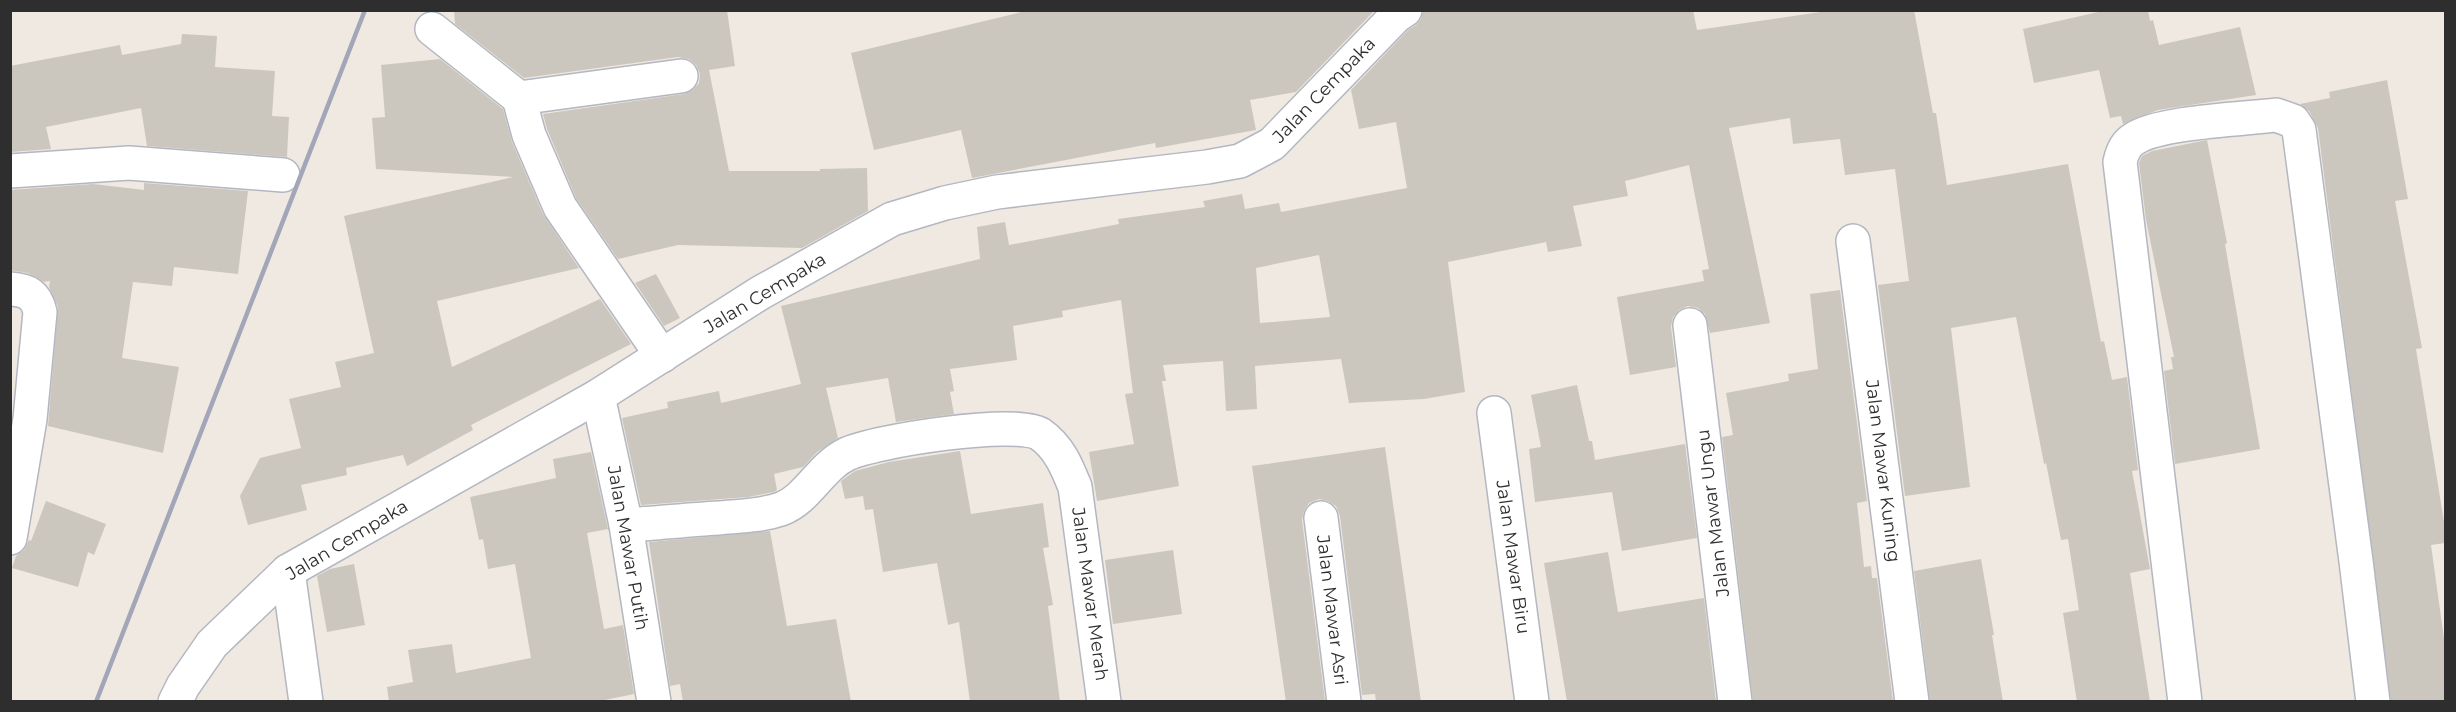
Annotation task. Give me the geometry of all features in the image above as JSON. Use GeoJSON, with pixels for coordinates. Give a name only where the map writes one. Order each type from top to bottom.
{"type":"FeatureCollection","features":[{"type":"Feature","properties":{"kind":"street","name":"Jalan Cempaka"},"geometry":{"type":"LineString","coordinates":[[175,702],[183,686],[212,644],[288,571],[598,396],[760,293],[892,219],[945,203],[997,192],[1240,161],[1272,144],[1396,16],[1405,10]]}},
{"type":"Feature","properties":{"kind":"street"},"geometry":{"type":"LineString","coordinates":[[432,29],[519,98],[529,135],[560,207],[662,356]]}},
{"type":"Feature","properties":{"kind":"street"},"geometry":{"type":"LineString","coordinates":[[519,98],[681,76]]}},
{"type":"Feature","properties":{"kind":"street"},"geometry":{"type":"LineString","coordinates":[[2185,702],[2120,162],[2123,150],[2133,139],[2158,128],[2276,115],[2292,121],[2298,130],[2355,549],[2373,702]]}},
{"type":"Feature","properties":{"kind":"street"},"geometry":{"type":"LineString","coordinates":[[10,171],[129,163],[283,175]]}},
{"type":"Feature","properties":{"kind":"street","name":"Jalan Mawar Kuning"},"geometry":{"type":"LineString","coordinates":[[1853,241],[1912,702]]}},
{"type":"Feature","properties":{"kind":"street"},"geometry":{"type":"LineString","coordinates":[[10,289],[33,295],[38,302],[40,312],[30,419],[10,538]]}},
{"type":"Feature","properties":{"kind":"street","name":"Jalan Mawar Ungu"},"geometry":{"type":"LineString","coordinates":[[1690,325],[1735,702]]}},
{"type":"Feature","properties":{"kind":"street","name":"Jalan Mawar Putih"},"geometry":{"type":"LineString","coordinates":[[598,396],[626,525],[654,702]]}},
{"type":"Feature","properties":{"kind":"street","name":"Jalan Mawar Biru"},"geometry":{"type":"LineString","coordinates":[[1494,413],[1532,702]]}},
{"type":"Feature","properties":{"kind":"street","name":"Jalan Mawar Merah"},"geometry":{"type":"LineString","coordinates":[[626,525],[752,515],[778,510],[794,503],[829,466],[847,454],[869,447],[960,431],[1022,429],[1040,434],[1062,455],[1075,487],[1104,702]]}},
{"type":"Feature","properties":{"kind":"street","name":"Jalan Mawar Asri"},"geometry":{"type":"LineString","coordinates":[[1321,518],[1344,702]]}},
{"type":"Feature","properties":{"kind":"street"},"geometry":{"type":"LineString","coordinates":[[288,571],[306,702]]}},
{"type":"Feature","properties":{"kind":"building"},"geometry":{"type":"Polygon","coordinates":[[[454,10],[727,10],[735,66],[709,70],[729,171],[820,171],[820,169],[867,168],[868,211],[802,248],[678,245],[618,259],[576,198],[543,114],[684,94],[693,90],[699,83],[700,74],[696,65],[689,59],[678,57],[524,78],[455,24],[454,10]]]}},
{"type":"Feature","properties":{"kind":"building"},"geometry":{"type":"Polygon","coordinates":[[[1030,10],[1375,10],[1296,92],[1250,100],[1256,130],[1156,148],[1155,143],[972,178],[961,130],[874,150],[851,53],[1030,10]]]}},
{"type":"Feature","properties":{"kind":"building"},"geometry":{"type":"Polygon","coordinates":[[[1423,10],[1693,10],[1697,30],[1834,10],[1914,10],[1933,113],[1936,113],[1947,185],[2068,164],[2101,342],[2104,341],[2112,380],[2127,377],[2138,470],[2132,471],[2150,569],[2130,573],[2150,702],[2077,702],[2063,613],[2079,610],[2068,539],[2061,540],[2016,317],[1951,328],[1970,487],[1905,496],[1878,285],[1909,281],[1895,169],[1845,175],[1840,139],[1793,144],[1790,118],[1729,128],[1770,323],[1710,333],[1705,314],[1698,308],[1688,306],[1679,310],[1673,317],[1671,327],[1676,367],[1630,375],[1617,297],[1704,281],[1702,270],[1709,269],[1689,165],[1625,181],[1628,196],[1573,206],[1582,246],[1548,252],[1546,242],[1448,262],[1465,392],[1424,399],[1349,403],[1341,359],[1255,366],[1257,409],[1226,411],[1223,361],[1163,365],[1166,381],[1162,381],[1179,486],[1097,501],[1089,452],[1134,444],[1125,394],[1133,393],[1121,300],[1062,311],[1063,317],[1013,326],[1017,360],[950,369],[954,391],[950,392],[954,414],[896,422],[888,378],[826,388],[838,438],[817,452],[803,467],[774,474],[777,490],[774,492],[748,497],[641,505],[622,418],[668,408],[667,402],[719,391],[721,403],[801,384],[781,306],[980,259],[977,227],[1005,222],[1009,245],[1119,224],[1118,219],[1205,207],[1203,201],[1242,194],[1245,209],[1279,203],[1281,212],[1407,188],[1396,122],[1359,129],[1351,90],[1421,19],[1423,10]],[[1319,255],[1256,268],[1260,323],[1330,317],[1319,255]]]}},
{"type":"Feature","properties":{"kind":"building"},"geometry":{"type":"Polygon","coordinates":[[[2107,10],[2148,10],[2159,45],[2240,27],[2256,95],[2158,110],[2123,124],[2121,116],[2110,118],[2099,70],[2034,83],[2023,29],[2107,10]]]}},
{"type":"Feature","properties":{"kind":"building"},"geometry":{"type":"Polygon","coordinates":[[[182,34],[217,36],[215,67],[275,71],[272,116],[289,117],[287,157],[147,146],[141,108],[46,127],[51,149],[10,152],[10,66],[120,45],[122,55],[181,44],[182,34]]]}},
{"type":"Feature","properties":{"kind":"building"},"geometry":{"type":"Polygon","coordinates":[[[440,59],[503,109],[512,142],[543,214],[579,268],[437,301],[452,367],[600,299],[631,344],[471,425],[473,430],[407,466],[403,455],[346,468],[347,475],[301,485],[307,510],[248,525],[240,496],[260,458],[301,448],[289,399],[341,387],[335,362],[374,353],[344,216],[513,177],[376,169],[372,118],[385,117],[381,65],[440,59]]]}},
{"type":"Feature","properties":{"kind":"building"},"geometry":{"type":"Polygon","coordinates":[[[2387,80],[2408,199],[2395,201],[2422,348],[2416,349],[2445,528],[2445,543],[2431,545],[2445,646],[2445,702],[2391,702],[2318,128],[2309,111],[2300,104],[2330,98],[2329,92],[2387,80]]]}},
{"type":"Feature","properties":{"kind":"building"},"geometry":{"type":"Polygon","coordinates":[[[2207,140],[2227,243],[2225,244],[2260,449],[2175,464],[2164,371],[2173,369],[2171,357],[2174,357],[2146,220],[2139,163],[2142,156],[2152,151],[2207,140]]]}},
{"type":"Feature","properties":{"kind":"building"},"geometry":{"type":"Polygon","coordinates":[[[144,183],[248,191],[238,274],[174,267],[172,286],[133,282],[122,358],[179,367],[163,453],[48,426],[58,307],[49,287],[50,281],[44,282],[28,273],[10,270],[10,190],[93,184],[144,190],[144,183]]]}},
{"type":"Feature","properties":{"kind":"building"},"geometry":{"type":"Polygon","coordinates":[[[656,274],[680,318],[664,326],[635,283],[656,274]]]}},
{"type":"Feature","properties":{"kind":"building"},"geometry":{"type":"Polygon","coordinates":[[[1840,290],[1867,501],[1857,503],[1864,567],[1871,566],[1872,578],[1877,578],[1893,702],[1753,702],[1722,437],[1733,435],[1726,393],[1789,381],[1788,374],[1818,369],[1810,294],[1840,290]]]}},
{"type":"Feature","properties":{"kind":"building"},"geometry":{"type":"Polygon","coordinates":[[[1577,385],[1595,460],[1685,444],[1697,538],[1622,551],[1612,492],[1535,502],[1529,449],[1541,447],[1531,395],[1577,385]]]}},
{"type":"Feature","properties":{"kind":"building"},"geometry":{"type":"Polygon","coordinates":[[[1385,447],[1421,702],[1376,702],[1375,694],[1362,695],[1340,516],[1336,506],[1319,499],[1309,503],[1302,520],[1325,701],[1286,702],[1252,466],[1385,447]]]}},
{"type":"Feature","properties":{"kind":"building"},"geometry":{"type":"Polygon","coordinates":[[[960,451],[971,514],[1043,503],[1049,547],[1043,548],[1053,605],[1048,606],[1060,702],[970,702],[959,622],[948,625],[937,563],[883,572],[873,509],[865,510],[863,496],[845,499],[841,481],[855,471],[889,462],[960,451]]]}},
{"type":"Feature","properties":{"kind":"building"},"geometry":{"type":"Polygon","coordinates":[[[591,452],[608,529],[587,533],[604,629],[623,625],[634,694],[595,702],[389,702],[387,687],[413,682],[408,650],[452,644],[456,673],[531,658],[515,564],[488,569],[483,539],[479,540],[470,497],[556,478],[553,459],[591,452]]]}},
{"type":"Feature","properties":{"kind":"building"},"geometry":{"type":"Polygon","coordinates":[[[46,501],[106,524],[94,555],[88,552],[78,587],[12,568],[16,556],[24,550],[29,540],[31,541],[46,501]]]}},
{"type":"Feature","properties":{"kind":"building"},"geometry":{"type":"Polygon","coordinates":[[[770,531],[787,626],[836,619],[851,702],[683,702],[680,684],[670,686],[649,542],[770,531]]]}},
{"type":"Feature","properties":{"kind":"building"},"geometry":{"type":"Polygon","coordinates":[[[1173,550],[1182,614],[1113,624],[1105,560],[1173,550]]]}},
{"type":"Feature","properties":{"kind":"building"},"geometry":{"type":"Polygon","coordinates":[[[1608,552],[1618,612],[1704,598],[1716,702],[1567,702],[1544,563],[1608,552]]]}},
{"type":"Feature","properties":{"kind":"building"},"geometry":{"type":"Polygon","coordinates":[[[1981,559],[2003,702],[1930,702],[1914,571],[1981,559]]]}},
{"type":"Feature","properties":{"kind":"building"},"geometry":{"type":"Polygon","coordinates":[[[354,564],[365,625],[327,632],[317,576],[330,569],[354,564]]]}},
{"type":"Feature","properties":{"kind":"railway"},"geometry":{"type":"LineString","coordinates":[[96,702],[365,10]]}}]}
